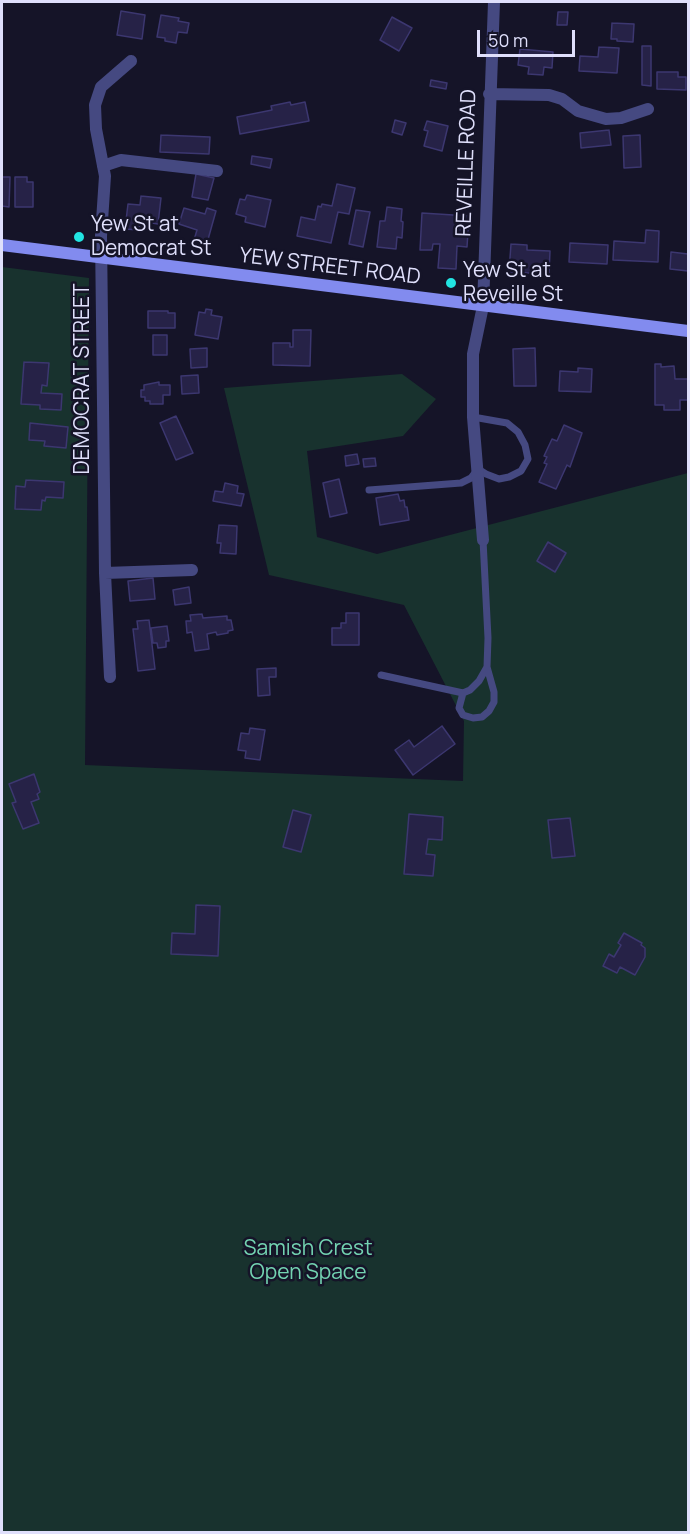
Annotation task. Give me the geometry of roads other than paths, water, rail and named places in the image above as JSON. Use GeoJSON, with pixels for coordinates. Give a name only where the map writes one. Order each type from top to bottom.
{"type":"FeatureCollection","features":[{"type":"Feature","properties":{"kind":"street","name":"REVEILLE ROAD"},"geometry":{"type":"LineString","coordinates":[[483,540],[473,417],[472,354],[483,306],[494,2]]}},
{"type":"Feature","properties":{"kind":"street","name":"DEMOCRAT STREET"},"geometry":{"type":"LineString","coordinates":[[110,677],[105,573],[101,236],[105,176],[96,129],[95,105],[101,87],[131,62]]}},
{"type":"Feature","properties":{"kind":"street"},"geometry":{"type":"LineString","coordinates":[[489,94],[549,95],[562,99],[578,111],[606,119],[621,118],[648,109]]}},
{"type":"Feature","properties":{"kind":"street"},"geometry":{"type":"LineString","coordinates":[[103,166],[121,160],[217,171]]}},
{"type":"Feature","properties":{"kind":"street","name":"YEW STREET ROAD"},"geometry":{"type":"LineString","coordinates":[[2,245],[688,331]]}},
{"type":"Feature","properties":{"kind":"street"},"geometry":{"type":"LineString","coordinates":[[105,573],[192,570]]}},
{"type":"Feature","properties":{"kind":"lane"},"geometry":{"type":"LineString","coordinates":[[369,490],[461,483],[471,478],[478,469],[499,478],[509,477],[521,471],[528,459],[518,432],[507,423],[473,417]]}},
{"type":"Feature","properties":{"kind":"lane"},"geometry":{"type":"LineString","coordinates":[[463,693],[459,708],[463,715],[473,718],[482,717],[494,702],[494,692],[487,667],[488,638],[483,540]]}},
{"type":"Feature","properties":{"kind":"lane"},"geometry":{"type":"LineString","coordinates":[[381,675],[463,693],[470,690],[487,667]]}},
{"type":"Feature","properties":{"kind":"place","name":"Yew St at Democrat St"},"geometry":{"type":"Point","coordinates":[79,237]}},
{"type":"Feature","properties":{"kind":"place","name":"Yew St at Reveille St"},"geometry":{"type":"Point","coordinates":[451,283]}},
{"type":"Feature","properties":{"kind":"park label","name":"Samish Crest Open Space"},"geometry":{"type":"Point","coordinates":[308,1261]}}]}
